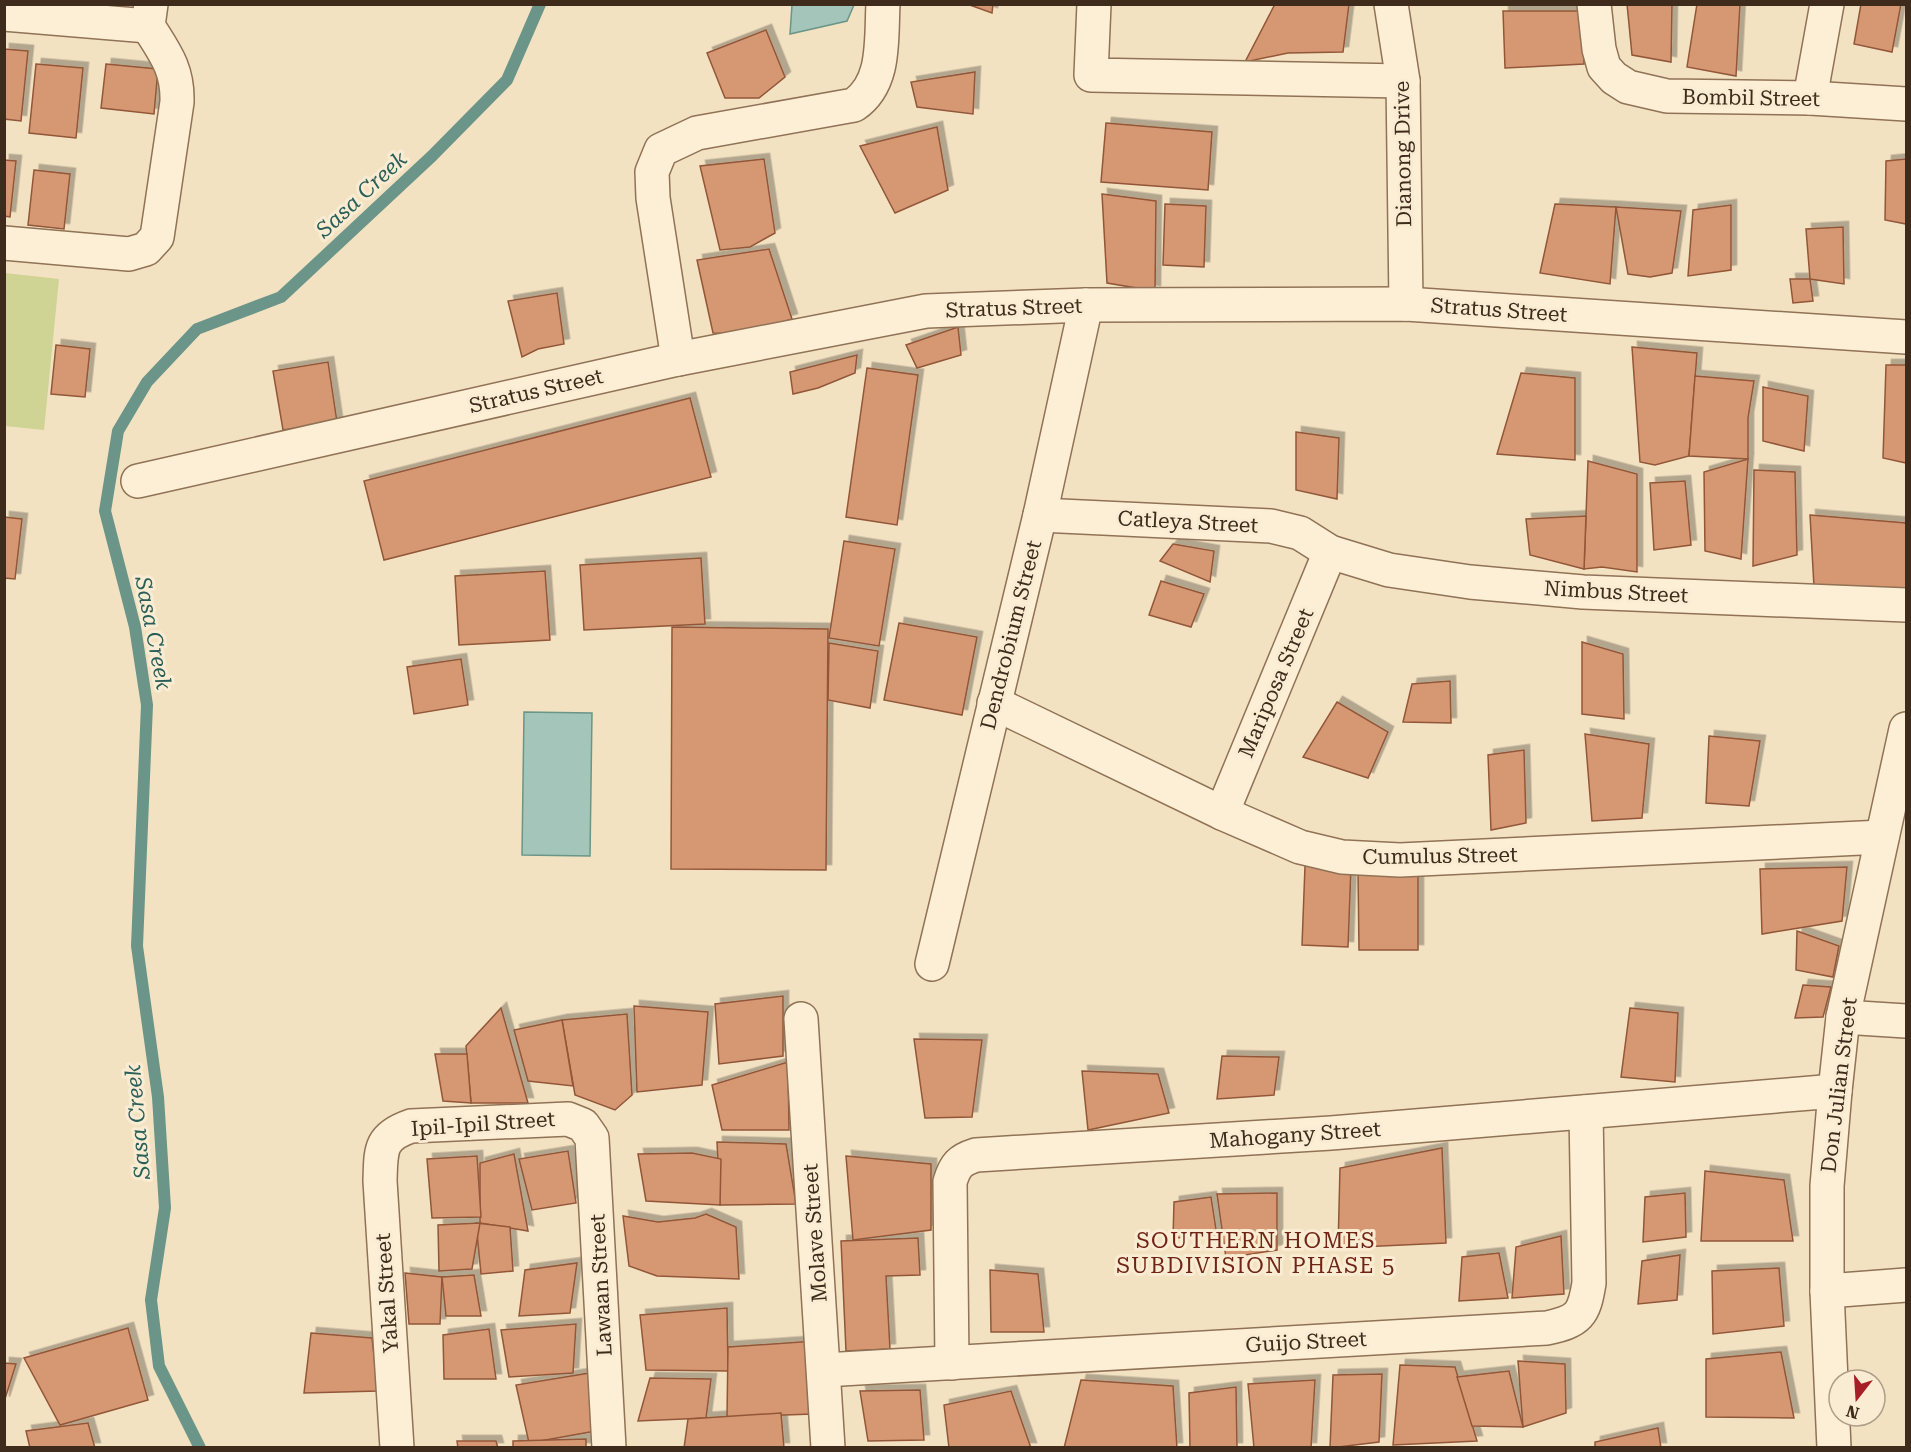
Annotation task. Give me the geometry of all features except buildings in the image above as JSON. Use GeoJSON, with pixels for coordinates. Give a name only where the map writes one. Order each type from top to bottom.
{"type":"FeatureCollection","features":[{"type":"Feature","properties":{"kind":"street"},"geometry":{"type":"LineString","coordinates":[[678,359],[653,198],[652,172],[661,150],[697,133],[854,105],[866,97],[879,68],[883,4]]}},
{"type":"Feature","properties":{"kind":"street"},"geometry":{"type":"LineString","coordinates":[[1094,4],[1091,75],[1403,81]]}},
{"type":"Feature","properties":{"kind":"street","name":"Dianong Drive"},"geometry":{"type":"LineString","coordinates":[[1391,4],[1403,81],[1406,304]]}},
{"type":"Feature","properties":{"kind":"street","name":"Bombil Street"},"geometry":{"type":"LineString","coordinates":[[1594,4],[1599,49],[1604,67],[1614,78],[1628,87],[1667,96],[1810,98],[1906,104]]}},
{"type":"Feature","properties":{"kind":"street"},"geometry":{"type":"LineString","coordinates":[[1810,98],[1827,4]]}},
{"type":"Feature","properties":{"kind":"street"},"geometry":{"type":"LineString","coordinates":[[4,14],[149,15],[177,81],[161,221],[157,237],[146,249],[129,254],[110,255],[4,243]]}},
{"type":"Feature","properties":{"kind":"street","name":"Stratus Street"},"geometry":{"type":"LineString","coordinates":[[138,481],[678,359],[926,311],[1086,305],[1406,304],[1906,337]]}},
{"type":"Feature","properties":{"kind":"street","name":"Dendrobium Street"},"geometry":{"type":"LineString","coordinates":[[932,964],[1040,515],[1086,305]]}},
{"type":"Feature","properties":{"kind":"street","name":"Catleya Street"},"geometry":{"type":"LineString","coordinates":[[1040,515],[1251,523],[1300,533],[1330,552]]}},
{"type":"Feature","properties":{"kind":"street","name":"Nimbus Street"},"geometry":{"type":"LineString","coordinates":[[1330,552],[1389,570],[1481,583],[1594,593],[1906,605]]}},
{"type":"Feature","properties":{"kind":"street","name":"Mariposa Street"},"geometry":{"type":"LineString","coordinates":[[1222,813],[1330,552]]}},
{"type":"Feature","properties":{"kind":"street","name":"Cumulus Street"},"geometry":{"type":"LineString","coordinates":[[994,703],[1222,813],[1300,847],[1342,857],[1400,860],[1882,837]]}},
{"type":"Feature","properties":{"kind":"street","name":"Don Julian Street"},"geometry":{"type":"LineString","coordinates":[[1834,1448],[1827,1291],[1827,1186],[1835,1091],[1843,1017],[1906,729]]}},
{"type":"Feature","properties":{"kind":"street"},"geometry":{"type":"LineString","coordinates":[[1843,1017],[1906,1021]]}},
{"type":"Feature","properties":{"kind":"street","name":"Molave Street"},"geometry":{"type":"LineString","coordinates":[[801,1019],[828,1448]]}},
{"type":"Feature","properties":{"kind":"street","name":"Mahogany Street"},"geometry":{"type":"LineString","coordinates":[[952,1363],[950,1182],[954,1168],[962,1159],[976,1155],[1331,1133],[1835,1091]]}},
{"type":"Feature","properties":{"kind":"street","name":"Guijo Street"},"geometry":{"type":"LineString","coordinates":[[824,1370],[1547,1328],[1567,1324],[1580,1315],[1586,1304],[1589,1284],[1586,1112]]}},
{"type":"Feature","properties":{"kind":"street","name":"Ipil-Ipil Street"},"geometry":{"type":"LineString","coordinates":[[386,1140],[395,1131],[411,1126],[448,1122],[568,1119],[583,1125]]}},
{"type":"Feature","properties":{"kind":"street","name":"Lawaan Street"},"geometry":{"type":"LineString","coordinates":[[583,1125],[592,1138],[594,1155],[609,1448]]}},
{"type":"Feature","properties":{"kind":"street","name":"Yakal Street"},"geometry":{"type":"LineString","coordinates":[[386,1140],[381,1155],[380,1181],[397,1448]]}},
{"type":"Feature","properties":{"kind":"street"},"geometry":{"type":"LineString","coordinates":[[1827,1291],[1906,1285]]}},
{"type":"Feature","properties":{"kind":"green space"},"geometry":{"type":"Polygon","coordinates":[[[5,273],[59,279],[44,430],[5,426],[5,273]]]}},
{"type":"Feature","properties":{"kind":"water"},"geometry":{"type":"Polygon","coordinates":[[[792,4],[854,5],[847,21],[790,34],[792,4]]]}},
{"type":"Feature","properties":{"kind":"water"},"geometry":{"type":"Polygon","coordinates":[[[524,712],[592,713],[590,856],[522,855],[524,712]]]}},
{"type":"Feature","properties":{"kind":"waterway","name":"Sasa Creek"},"geometry":{"type":"LineString","coordinates":[[200,1448],[159,1366],[151,1300],[165,1208],[158,1097],[137,946],[147,705],[135,627],[105,511],[118,431],[147,382],[197,329],[281,297],[432,156],[507,80],[540,4]]}},
{"type":"Feature","properties":{"kind":"district","name":"SOUTHERN HOMES SUBDIVISION PHASE 5"},"geometry":{"type":"Point","coordinates":[1256,1252]}}]}
